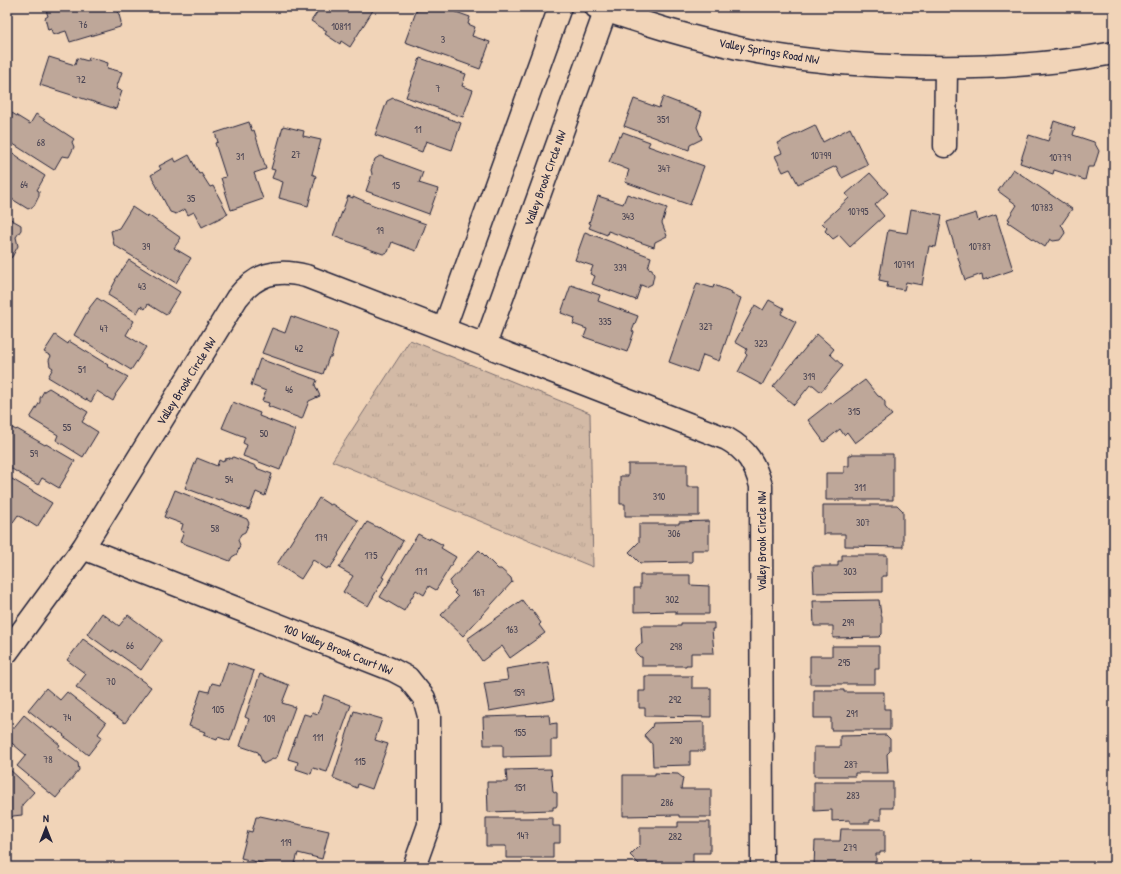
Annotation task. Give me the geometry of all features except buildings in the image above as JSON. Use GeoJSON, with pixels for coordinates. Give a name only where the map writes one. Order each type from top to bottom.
{"type":"FeatureCollection","features":[{"type":"Feature","properties":{"kind":"street"},"geometry":{"type":"LineString","coordinates":[[444,329],[560,7]]}},
{"type":"Feature","properties":{"kind":"street","name":"Valley Brook Circle NW"},"geometry":{"type":"LineString","coordinates":[[485,346],[603,8]]}},
{"type":"Feature","properties":{"kind":"street","name":"Valley Springs Road NW"},"geometry":{"type":"LineString","coordinates":[[603,8],[670,31],[740,48],[799,59],[891,66],[946,68],[1003,66],[1048,62],[1114,53]]}},
{"type":"Feature","properties":{"kind":"street"},"geometry":{"type":"LineString","coordinates":[[945,146],[946,68]]}},
{"type":"Feature","properties":{"kind":"street","name":"Valley Brook Circle NW"},"geometry":{"type":"LineString","coordinates":[[7,652],[83,548],[237,298],[244,289],[264,275],[279,272],[293,272],[727,439],[738,445],[752,463],[758,474],[761,486],[762,867]]}},
{"type":"Feature","properties":{"kind":"street","name":"100 Valley Brook Court NW"},"geometry":{"type":"LineString","coordinates":[[83,548],[393,670],[408,678],[424,698],[429,716],[429,824],[414,867]]}},
{"type":"Feature","properties":{"kind":"green space"},"geometry":{"type":"Polygon","coordinates":[[[410,340],[590,413],[593,567],[332,461],[410,340]]]}}]}
